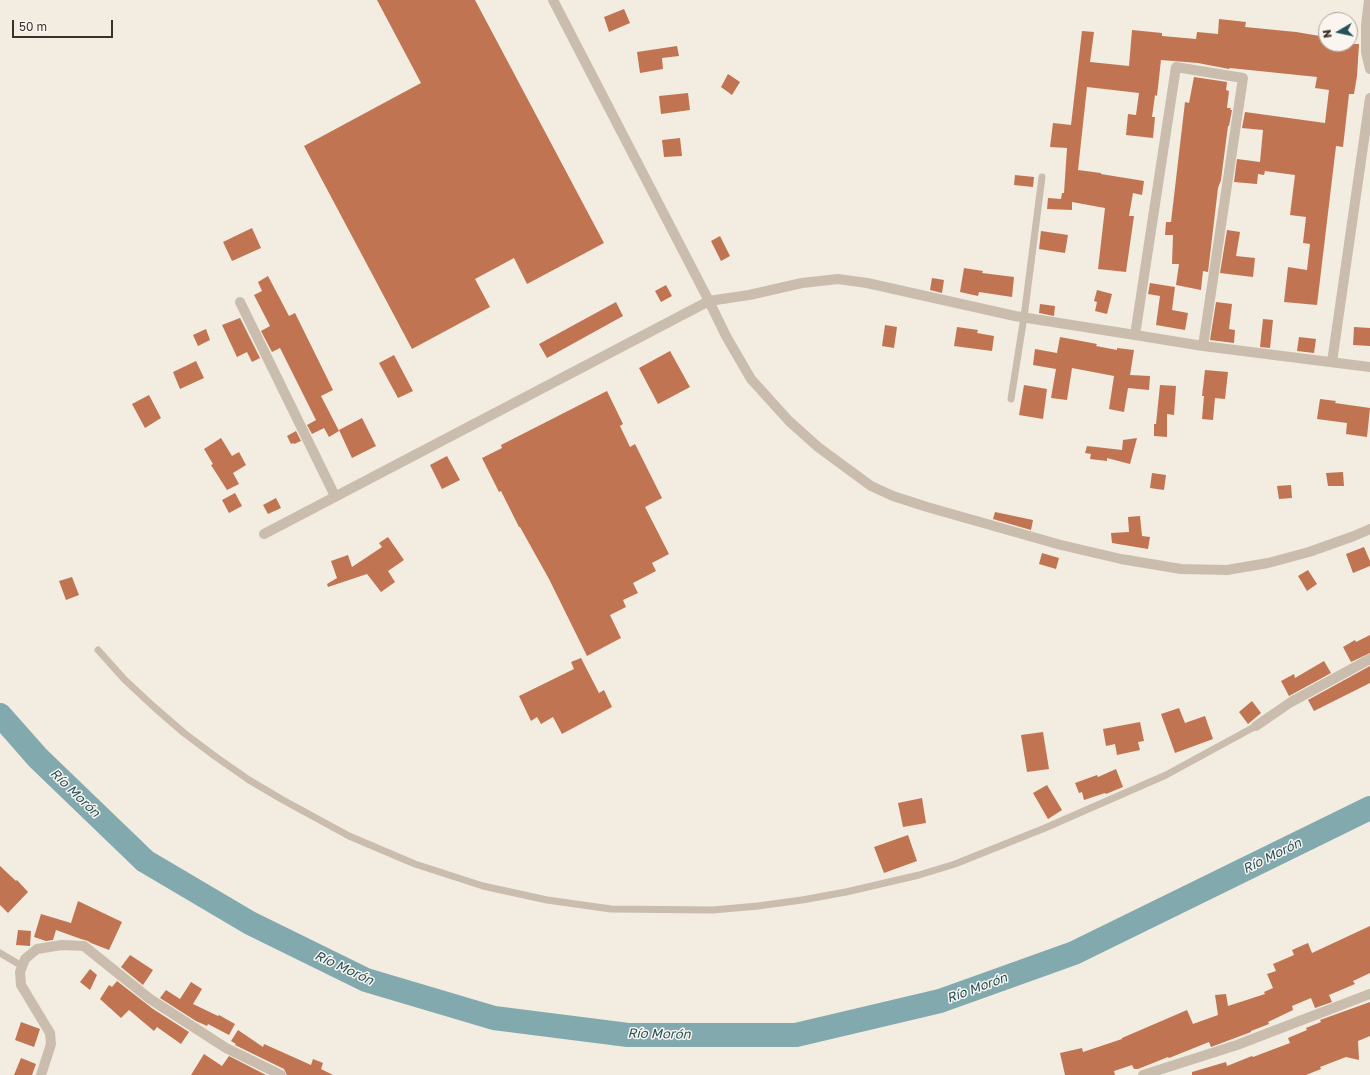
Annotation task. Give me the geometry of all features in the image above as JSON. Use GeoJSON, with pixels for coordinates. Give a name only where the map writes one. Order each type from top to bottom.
{"type":"FeatureCollection","features":[{"type":"Feature","properties":{"kind":"street"},"geometry":{"type":"LineString","coordinates":[[553,0],[726,336],[751,380],[789,421],[818,447],[871,486],[893,496],[927,507],[1061,545],[1122,559],[1180,569],[1227,570],[1268,563],[1309,552],[1370,529]]}},
{"type":"Feature","properties":{"kind":"street"},"geometry":{"type":"LineString","coordinates":[[1369,0],[1366,52],[1370,69]]}},
{"type":"Feature","properties":{"kind":"street"},"geometry":{"type":"LineString","coordinates":[[1135,335],[1176,67],[1243,78],[1203,346]]}},
{"type":"Feature","properties":{"kind":"street"},"geometry":{"type":"LineString","coordinates":[[1332,362],[1370,98]]}},
{"type":"Feature","properties":{"kind":"street"},"geometry":{"type":"LineString","coordinates":[[264,534],[709,301],[749,295],[802,283],[838,279],[867,283],[1024,317],[1203,346],[1370,367]]}},
{"type":"Feature","properties":{"kind":"street"},"geometry":{"type":"LineString","coordinates":[[240,302],[335,496]]}},
{"type":"Feature","properties":{"kind":"street"},"geometry":{"type":"LineString","coordinates":[[1256,726],[1291,702],[1370,659]]}},
{"type":"Feature","properties":{"kind":"street"},"geometry":{"type":"LineString","coordinates":[[41,1075],[51,1044],[50,1034],[21,985],[20,972],[25,959],[37,950],[62,945],[84,946],[150,999],[226,1048],[281,1075]]}},
{"type":"Feature","properties":{"kind":"street"},"geometry":{"type":"LineString","coordinates":[[1143,1075],[1237,1045],[1370,994]]}},
{"type":"Feature","properties":{"kind":"lane"},"geometry":{"type":"LineString","coordinates":[[1011,399],[1024,317],[1042,177]]}},
{"type":"Feature","properties":{"kind":"lane"},"geometry":{"type":"LineString","coordinates":[[98,650],[125,680],[154,707],[184,733],[216,757],[249,780],[349,836],[415,864],[484,886],[547,900],[611,909],[713,910],[758,906],[846,892],[919,875],[955,864],[1045,828],[1109,800],[1166,774],[1256,726]]}},
{"type":"Feature","properties":{"kind":"lane"},"geometry":{"type":"LineString","coordinates":[[0,953],[22,966]]}},
{"type":"Feature","properties":{"kind":"building"},"geometry":{"type":"Polygon","coordinates":[[[377,0],[475,0],[604,243],[527,284],[514,258],[475,279],[490,307],[412,349],[304,146],[421,83],[377,0]]]}},
{"type":"Feature","properties":{"kind":"building"},"geometry":{"type":"Polygon","coordinates":[[[624,9],[630,23],[609,32],[604,17],[624,9]]]}},
{"type":"Feature","properties":{"kind":"building"},"geometry":{"type":"Polygon","coordinates":[[[1219,19],[1246,22],[1245,27],[1318,36],[1318,52],[1358,52],[1359,44],[1357,76],[1354,94],[1349,94],[1343,147],[1336,146],[1317,305],[1284,302],[1288,267],[1307,270],[1310,244],[1303,243],[1306,217],[1290,215],[1295,175],[1265,171],[1264,175],[1258,174],[1257,184],[1234,182],[1237,159],[1260,162],[1263,130],[1242,128],[1245,112],[1325,123],[1329,90],[1315,88],[1317,77],[1229,69],[1198,63],[1161,60],[1157,96],[1155,95],[1152,117],[1155,117],[1153,138],[1126,135],[1128,114],[1136,115],[1139,93],[1087,87],[1078,170],[1144,181],[1142,195],[1133,193],[1129,216],[1134,216],[1126,272],[1098,269],[1105,208],[1072,202],[1072,210],[1047,209],[1048,198],[1061,199],[1062,193],[1064,193],[1067,148],[1050,147],[1053,123],[1071,125],[1082,31],[1094,32],[1090,62],[1129,66],[1132,30],[1162,33],[1162,36],[1196,39],[1197,32],[1218,34],[1219,19]]]}},
{"type":"Feature","properties":{"kind":"building"},"geometry":{"type":"Polygon","coordinates":[[[677,46],[679,56],[662,58],[663,69],[640,73],[637,52],[677,46]]]}},
{"type":"Feature","properties":{"kind":"building"},"geometry":{"type":"Polygon","coordinates":[[[728,74],[740,82],[732,95],[721,87],[728,74]]]}},
{"type":"Feature","properties":{"kind":"building"},"geometry":{"type":"Polygon","coordinates":[[[1194,77],[1227,82],[1226,90],[1229,91],[1227,108],[1231,108],[1230,110],[1232,110],[1228,126],[1221,180],[1218,188],[1208,272],[1203,271],[1201,290],[1176,285],[1179,264],[1172,264],[1173,235],[1165,235],[1166,222],[1171,222],[1185,102],[1189,103],[1194,77]]]}},
{"type":"Feature","properties":{"kind":"building"},"geometry":{"type":"Polygon","coordinates":[[[688,93],[690,110],[661,114],[659,96],[688,93]]]}},
{"type":"Feature","properties":{"kind":"building"},"geometry":{"type":"Polygon","coordinates":[[[680,138],[682,156],[664,157],[662,140],[680,138]]]}},
{"type":"Feature","properties":{"kind":"building"},"geometry":{"type":"Polygon","coordinates":[[[1015,175],[1034,177],[1033,187],[1014,185],[1015,175]]]}},
{"type":"Feature","properties":{"kind":"building"},"geometry":{"type":"Polygon","coordinates":[[[252,228],[261,248],[232,261],[223,242],[252,228]]]}},
{"type":"Feature","properties":{"kind":"building"},"geometry":{"type":"Polygon","coordinates":[[[1227,230],[1240,232],[1236,256],[1255,258],[1253,277],[1220,273],[1227,230]]]}},
{"type":"Feature","properties":{"kind":"building"},"geometry":{"type":"Polygon","coordinates":[[[1041,231],[1068,235],[1065,253],[1039,249],[1041,231]]]}},
{"type":"Feature","properties":{"kind":"building"},"geometry":{"type":"Polygon","coordinates":[[[720,236],[730,256],[721,261],[711,241],[720,236]]]}},
{"type":"Feature","properties":{"kind":"building"},"geometry":{"type":"Polygon","coordinates":[[[964,268],[983,271],[982,273],[1014,277],[1012,297],[979,292],[978,296],[960,292],[964,268]]]}},
{"type":"Feature","properties":{"kind":"building"},"geometry":{"type":"Polygon","coordinates":[[[268,276],[289,316],[295,313],[333,390],[321,396],[339,431],[329,437],[324,428],[312,434],[307,425],[316,420],[280,348],[272,352],[261,331],[270,326],[254,295],[262,291],[258,282],[268,276]]]}},
{"type":"Feature","properties":{"kind":"building"},"geometry":{"type":"Polygon","coordinates":[[[932,278],[944,280],[942,293],[930,290],[932,278]]]}},
{"type":"Feature","properties":{"kind":"building"},"geometry":{"type":"Polygon","coordinates":[[[1150,283],[1175,287],[1172,310],[1188,313],[1185,330],[1156,325],[1160,296],[1148,294],[1150,283]]]}},
{"type":"Feature","properties":{"kind":"building"},"geometry":{"type":"Polygon","coordinates":[[[666,285],[672,296],[661,302],[655,291],[666,285]]]}},
{"type":"Feature","properties":{"kind":"building"},"geometry":{"type":"Polygon","coordinates":[[[1097,290],[1112,294],[1107,314],[1095,311],[1097,302],[1094,301],[1097,290]]]}},
{"type":"Feature","properties":{"kind":"building"},"geometry":{"type":"Polygon","coordinates":[[[616,302],[623,316],[547,358],[539,344],[616,302]]]}},
{"type":"Feature","properties":{"kind":"building"},"geometry":{"type":"Polygon","coordinates":[[[1216,302],[1232,304],[1229,329],[1235,330],[1234,343],[1210,340],[1216,302]]]}},
{"type":"Feature","properties":{"kind":"building"},"geometry":{"type":"Polygon","coordinates":[[[1040,304],[1055,306],[1054,316],[1039,313],[1040,304]]]}},
{"type":"Feature","properties":{"kind":"building"},"geometry":{"type":"Polygon","coordinates":[[[240,318],[260,358],[252,362],[247,352],[237,357],[222,325],[240,318]]]}},
{"type":"Feature","properties":{"kind":"building"},"geometry":{"type":"Polygon","coordinates":[[[1263,319],[1273,320],[1270,348],[1260,347],[1263,319]]]}},
{"type":"Feature","properties":{"kind":"building"},"geometry":{"type":"Polygon","coordinates":[[[885,325],[897,327],[894,348],[882,346],[885,325]]]}},
{"type":"Feature","properties":{"kind":"building"},"geometry":{"type":"Polygon","coordinates":[[[957,327],[978,330],[977,333],[994,336],[992,351],[954,346],[957,327]]]}},
{"type":"Feature","properties":{"kind":"building"},"geometry":{"type":"Polygon","coordinates":[[[1354,327],[1370,328],[1370,346],[1353,345],[1354,327]]]}},
{"type":"Feature","properties":{"kind":"building"},"geometry":{"type":"Polygon","coordinates":[[[206,329],[210,340],[198,346],[193,335],[206,329]]]}},
{"type":"Feature","properties":{"kind":"building"},"geometry":{"type":"Polygon","coordinates":[[[1060,337],[1097,344],[1096,346],[1117,350],[1117,348],[1134,350],[1130,375],[1150,376],[1149,390],[1128,388],[1124,412],[1109,409],[1114,376],[1072,368],[1067,400],[1051,398],[1056,369],[1033,365],[1035,349],[1057,353],[1060,337]]]}},
{"type":"Feature","properties":{"kind":"building"},"geometry":{"type":"Polygon","coordinates":[[[1299,337],[1316,339],[1314,353],[1297,351],[1299,337]]]}},
{"type":"Feature","properties":{"kind":"building"},"geometry":{"type":"Polygon","coordinates":[[[670,351],[690,387],[658,404],[639,368],[670,351]]]}},
{"type":"Feature","properties":{"kind":"building"},"geometry":{"type":"Polygon","coordinates":[[[394,355],[413,391],[398,398],[379,363],[394,355]]]}},
{"type":"Feature","properties":{"kind":"building"},"geometry":{"type":"Polygon","coordinates":[[[196,361],[204,378],[180,389],[173,372],[196,361]]]}},
{"type":"Feature","properties":{"kind":"building"},"geometry":{"type":"Polygon","coordinates":[[[1205,370],[1228,372],[1225,399],[1215,398],[1213,420],[1202,419],[1204,396],[1202,396],[1205,370]]]}},
{"type":"Feature","properties":{"kind":"building"},"geometry":{"type":"Polygon","coordinates":[[[1024,385],[1047,389],[1043,419],[1019,415],[1024,385]]]}},
{"type":"Feature","properties":{"kind":"building"},"geometry":{"type":"Polygon","coordinates":[[[1160,385],[1176,386],[1174,415],[1167,414],[1167,437],[1154,436],[1154,424],[1156,424],[1160,385]]]}},
{"type":"Feature","properties":{"kind":"building"},"geometry":{"type":"Polygon","coordinates":[[[607,391],[623,424],[620,426],[630,447],[635,444],[662,498],[645,507],[669,554],[652,563],[656,571],[633,583],[638,593],[623,600],[626,607],[610,615],[621,638],[587,656],[549,579],[519,527],[501,491],[499,492],[482,458],[502,448],[501,445],[607,391]]]}},
{"type":"Feature","properties":{"kind":"building"},"geometry":{"type":"Polygon","coordinates":[[[149,395],[161,418],[145,428],[132,404],[149,395]]]}},
{"type":"Feature","properties":{"kind":"building"},"geometry":{"type":"Polygon","coordinates":[[[1320,399],[1336,401],[1335,403],[1370,408],[1367,437],[1346,434],[1347,423],[1317,419],[1320,399]]]}},
{"type":"Feature","properties":{"kind":"building"},"geometry":{"type":"Polygon","coordinates":[[[362,418],[376,446],[352,458],[339,430],[362,418]]]}},
{"type":"Feature","properties":{"kind":"building"},"geometry":{"type":"Polygon","coordinates":[[[296,431],[301,441],[291,444],[287,436],[296,431]]]}},
{"type":"Feature","properties":{"kind":"building"},"geometry":{"type":"Polygon","coordinates":[[[221,438],[232,456],[239,452],[246,465],[233,473],[239,484],[227,490],[211,465],[213,464],[204,449],[221,438]]]}},
{"type":"Feature","properties":{"kind":"building"},"geometry":{"type":"Polygon","coordinates":[[[1137,438],[1130,464],[1107,458],[1107,461],[1090,459],[1091,454],[1085,453],[1087,446],[1122,450],[1123,440],[1137,438]]]}},
{"type":"Feature","properties":{"kind":"building"},"geometry":{"type":"Polygon","coordinates":[[[447,456],[460,480],[442,489],[430,465],[447,456]]]}},
{"type":"Feature","properties":{"kind":"building"},"geometry":{"type":"Polygon","coordinates":[[[1343,472],[1344,486],[1328,486],[1326,473],[1343,472]]]}},
{"type":"Feature","properties":{"kind":"building"},"geometry":{"type":"Polygon","coordinates":[[[1152,473],[1166,475],[1164,490],[1150,488],[1152,473]]]}},
{"type":"Feature","properties":{"kind":"building"},"geometry":{"type":"Polygon","coordinates":[[[1291,485],[1292,498],[1279,499],[1277,486],[1291,485]]]}},
{"type":"Feature","properties":{"kind":"building"},"geometry":{"type":"Polygon","coordinates":[[[235,493],[242,506],[229,513],[222,500],[235,493]]]}},
{"type":"Feature","properties":{"kind":"building"},"geometry":{"type":"Polygon","coordinates":[[[276,498],[281,508],[268,514],[263,505],[276,498]]]}},
{"type":"Feature","properties":{"kind":"building"},"geometry":{"type":"Polygon","coordinates":[[[995,512],[1033,520],[1031,530],[993,519],[995,512]]]}},
{"type":"Feature","properties":{"kind":"building"},"geometry":{"type":"Polygon","coordinates":[[[1140,516],[1142,536],[1150,537],[1148,549],[1112,543],[1111,533],[1129,532],[1128,517],[1140,516]]]}},
{"type":"Feature","properties":{"kind":"building"},"geometry":{"type":"Polygon","coordinates":[[[388,537],[404,560],[388,571],[395,582],[381,592],[367,574],[328,587],[327,584],[337,578],[331,561],[348,555],[352,567],[382,547],[379,543],[388,537]]]}},
{"type":"Feature","properties":{"kind":"building"},"geometry":{"type":"Polygon","coordinates":[[[1364,547],[1370,561],[1370,566],[1353,573],[1346,554],[1364,547]]]}},
{"type":"Feature","properties":{"kind":"building"},"geometry":{"type":"Polygon","coordinates":[[[1042,553],[1059,558],[1056,569],[1039,564],[1042,553]]]}},
{"type":"Feature","properties":{"kind":"building"},"geometry":{"type":"Polygon","coordinates":[[[1308,570],[1317,584],[1307,591],[1298,576],[1308,570]]]}},
{"type":"Feature","properties":{"kind":"building"},"geometry":{"type":"Polygon","coordinates":[[[72,577],[79,595],[66,600],[59,581],[72,577]]]}},
{"type":"Feature","properties":{"kind":"building"},"geometry":{"type":"Polygon","coordinates":[[[1370,635],[1370,653],[1351,662],[1343,647],[1355,640],[1356,642],[1370,635]]]}},
{"type":"Feature","properties":{"kind":"building"},"geometry":{"type":"Polygon","coordinates":[[[581,658],[599,693],[604,690],[612,707],[562,734],[553,717],[541,724],[537,717],[531,721],[519,696],[574,669],[571,662],[581,658]]]}},
{"type":"Feature","properties":{"kind":"building"},"geometry":{"type":"Polygon","coordinates":[[[1324,661],[1331,673],[1289,696],[1281,681],[1294,674],[1295,678],[1324,661]]]}},
{"type":"Feature","properties":{"kind":"building"},"geometry":{"type":"Polygon","coordinates":[[[1370,666],[1370,683],[1314,711],[1308,700],[1370,666]]]}},
{"type":"Feature","properties":{"kind":"building"},"geometry":{"type":"Polygon","coordinates":[[[1252,701],[1261,713],[1248,724],[1239,712],[1252,701]]]}},
{"type":"Feature","properties":{"kind":"building"},"geometry":{"type":"Polygon","coordinates":[[[1179,708],[1185,723],[1205,716],[1213,739],[1175,753],[1161,714],[1179,708]]]}},
{"type":"Feature","properties":{"kind":"building"},"geometry":{"type":"Polygon","coordinates":[[[1140,722],[1144,741],[1138,742],[1140,750],[1117,755],[1115,744],[1106,746],[1103,729],[1140,722]]]}},
{"type":"Feature","properties":{"kind":"building"},"geometry":{"type":"Polygon","coordinates":[[[1043,732],[1049,769],[1027,772],[1021,735],[1043,732]]]}},
{"type":"Feature","properties":{"kind":"building"},"geometry":{"type":"Polygon","coordinates":[[[1116,769],[1123,787],[1106,794],[1105,793],[1084,800],[1082,792],[1079,793],[1075,783],[1097,775],[1098,777],[1116,769]]]}},
{"type":"Feature","properties":{"kind":"building"},"geometry":{"type":"Polygon","coordinates":[[[1047,785],[1062,810],[1048,819],[1033,793],[1047,785]]]}},
{"type":"Feature","properties":{"kind":"building"},"geometry":{"type":"Polygon","coordinates":[[[922,798],[926,823],[903,827],[898,803],[922,798]]]}},
{"type":"Feature","properties":{"kind":"building"},"geometry":{"type":"Polygon","coordinates":[[[908,835],[917,861],[884,873],[874,847],[908,835]]]}},
{"type":"Feature","properties":{"kind":"building"},"geometry":{"type":"Polygon","coordinates":[[[0,866],[16,881],[17,880],[28,892],[8,913],[0,905],[0,866]]]}},
{"type":"Feature","properties":{"kind":"building"},"geometry":{"type":"Polygon","coordinates":[[[78,901],[122,922],[109,950],[56,930],[53,940],[46,941],[34,937],[41,914],[71,923],[78,901]]]}},
{"type":"Feature","properties":{"kind":"building"},"geometry":{"type":"Polygon","coordinates":[[[1370,926],[1370,973],[1353,981],[1355,984],[1329,995],[1332,1002],[1315,1008],[1311,998],[1292,1006],[1293,1010],[1268,1022],[1269,1024],[1251,1032],[1211,1047],[1209,1042],[1138,1069],[1134,1069],[1132,1065],[1114,1071],[1115,1075],[1065,1075],[1060,1053],[1082,1048],[1083,1052],[1122,1039],[1187,1010],[1193,1024],[1218,1015],[1215,995],[1226,994],[1228,1006],[1265,994],[1264,992],[1273,988],[1267,974],[1276,971],[1273,964],[1294,955],[1292,950],[1308,943],[1312,953],[1370,926]]]}},
{"type":"Feature","properties":{"kind":"building"},"geometry":{"type":"Polygon","coordinates":[[[18,930],[31,931],[30,946],[16,945],[18,930]]]}},
{"type":"Feature","properties":{"kind":"building"},"geometry":{"type":"Polygon","coordinates":[[[130,955],[153,970],[143,985],[121,967],[130,955]]]}},
{"type":"Feature","properties":{"kind":"building"},"geometry":{"type":"Polygon","coordinates":[[[90,969],[97,975],[90,990],[80,982],[90,969]]]}},
{"type":"Feature","properties":{"kind":"building"},"geometry":{"type":"Polygon","coordinates":[[[117,981],[153,1009],[189,1032],[181,1044],[157,1027],[154,1031],[129,1010],[121,1018],[100,999],[109,985],[112,987],[117,981]]]}},
{"type":"Feature","properties":{"kind":"building"},"geometry":{"type":"Polygon","coordinates":[[[191,982],[202,989],[193,1004],[218,1016],[219,1015],[235,1024],[229,1035],[208,1024],[207,1026],[196,1021],[160,998],[166,990],[180,999],[191,982]]]}},
{"type":"Feature","properties":{"kind":"building"},"geometry":{"type":"Polygon","coordinates":[[[1370,1002],[1370,1036],[1358,1041],[1359,1060],[1346,1057],[1320,1067],[1321,1069],[1306,1075],[1192,1075],[1192,1072],[1226,1062],[1227,1066],[1290,1043],[1288,1038],[1307,1030],[1306,1028],[1321,1022],[1320,1020],[1370,1002]]]}},
{"type":"Feature","properties":{"kind":"building"},"geometry":{"type":"Polygon","coordinates":[[[21,1022],[40,1029],[34,1047],[15,1040],[21,1022]]]}},
{"type":"Feature","properties":{"kind":"building"},"geometry":{"type":"Polygon","coordinates":[[[238,1030],[263,1047],[264,1044],[311,1065],[313,1059],[323,1063],[321,1069],[333,1075],[287,1075],[284,1069],[235,1045],[236,1044],[231,1041],[238,1030]]]}},
{"type":"Feature","properties":{"kind":"building"},"geometry":{"type":"Polygon","coordinates":[[[204,1054],[222,1066],[229,1056],[266,1075],[191,1075],[204,1054]]]}},
{"type":"Feature","properties":{"kind":"building"},"geometry":{"type":"Polygon","coordinates":[[[21,1058],[36,1064],[32,1075],[14,1075],[21,1058]]]}},
{"type":"Feature","properties":{"kind":"waterway","name":"Río Morón"},"geometry":{"type":"LineString","coordinates":[[0,715],[38,758],[145,861],[250,923],[366,980],[494,1018],[628,1035],[796,1035],[940,1001],[1074,953],[1370,808]]}}]}
